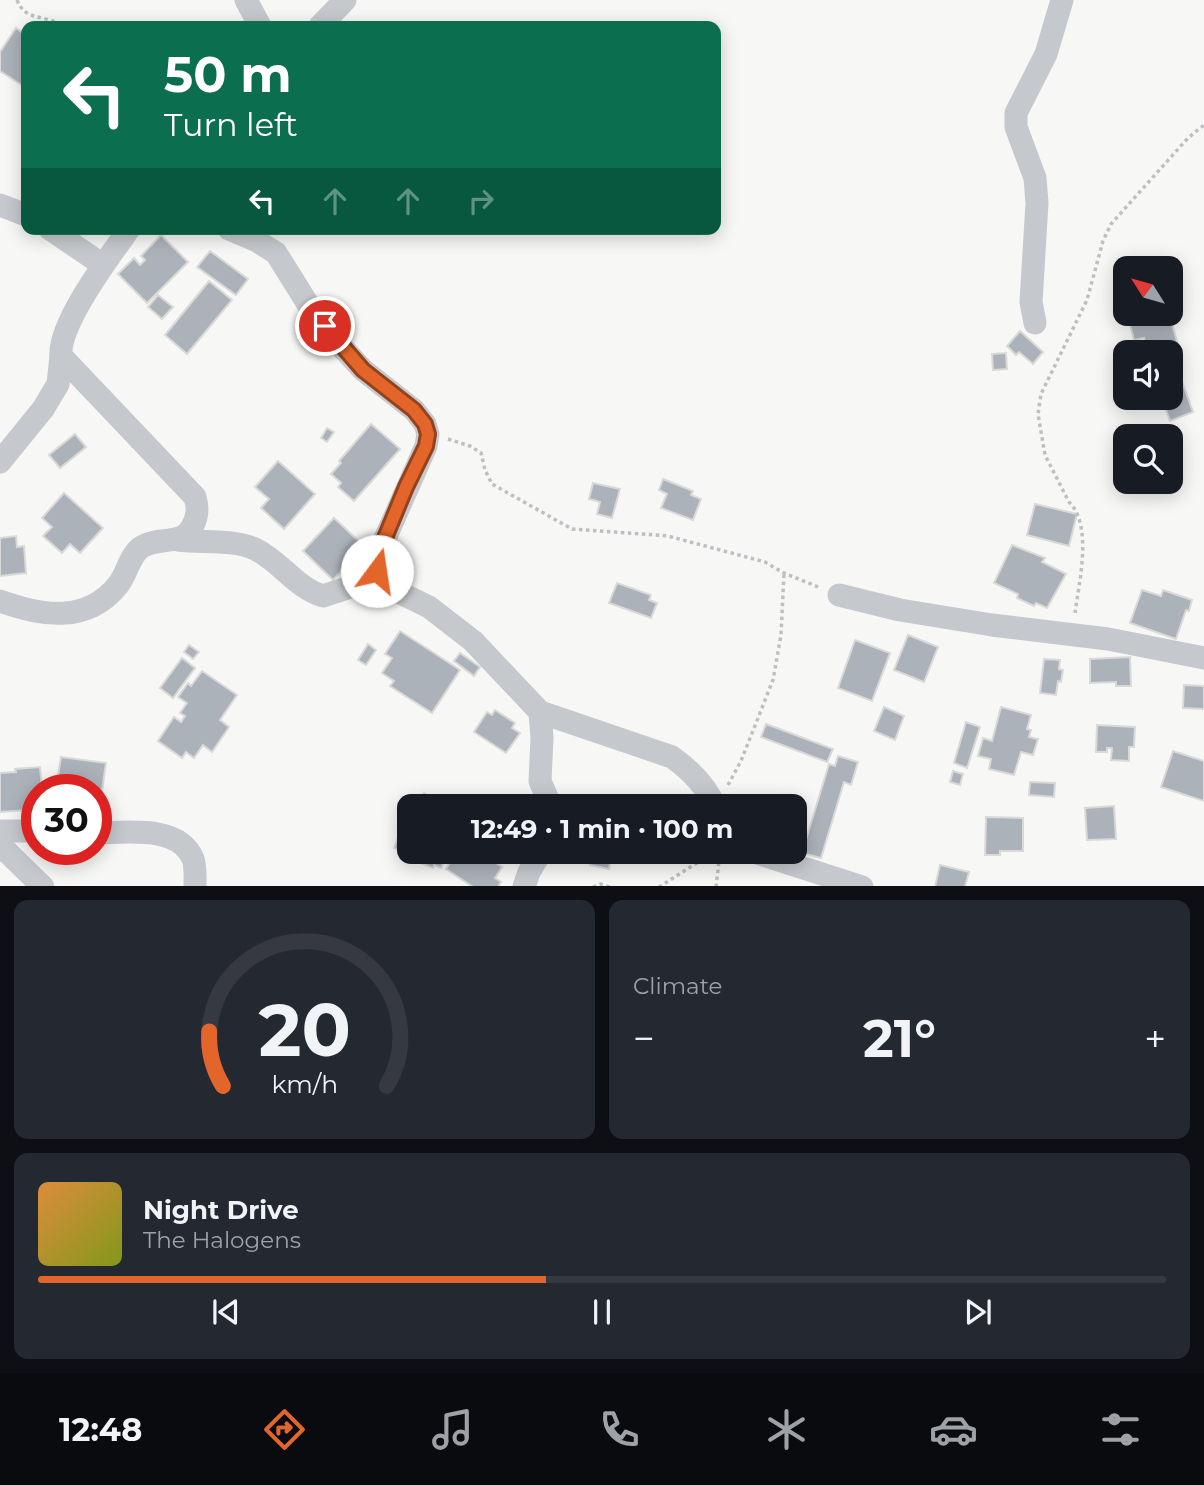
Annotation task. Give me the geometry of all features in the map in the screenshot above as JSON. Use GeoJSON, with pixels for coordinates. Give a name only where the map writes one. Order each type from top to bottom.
{"type":"FeatureCollection","features":[{"type":"Feature","properties":{"kind":"street"},"geometry":{"type":"LineString","coordinates":[[246,0],[257,21]]}},
{"type":"Feature","properties":{"kind":"street"},"geometry":{"type":"LineString","coordinates":[[325,21],[345,0]]}},
{"type":"Feature","properties":{"kind":"street"},"geometry":{"type":"LineString","coordinates":[[1035,323],[1031,302],[1037,203],[1035,178],[1016,127],[1016,113],[1046,54],[1062,0]]}},
{"type":"Feature","properties":{"kind":"street"},"geometry":{"type":"LineString","coordinates":[[0,205],[21,213]]}},
{"type":"Feature","properties":{"kind":"street"},"geometry":{"type":"LineString","coordinates":[[59,235],[103,265]]}},
{"type":"Feature","properties":{"kind":"street"},"geometry":{"type":"LineString","coordinates":[[0,462],[43,409],[58,384],[65,332],[103,265],[125,235]]}},
{"type":"Feature","properties":{"kind":"street"},"geometry":{"type":"LineString","coordinates":[[243,235],[276,253],[311,309],[339,344],[363,370],[414,410],[425,424],[428,434],[426,446],[380,550],[377,571],[380,577],[390,588],[429,607],[473,641],[540,712],[672,757],[684,766],[707,794]]}},
{"type":"Feature","properties":{"kind":"street"},"geometry":{"type":"LineString","coordinates":[[61,356],[195,497],[197,515],[192,528],[178,540]]}},
{"type":"Feature","properties":{"kind":"street"},"geometry":{"type":"LineString","coordinates":[[0,601],[43,614],[74,612],[93,605],[117,587],[132,556],[151,541],[178,540],[255,549],[304,587],[323,596],[380,577]]}},
{"type":"Feature","properties":{"kind":"street"},"geometry":{"type":"LineString","coordinates":[[839,595],[900,610],[992,625],[1108,639],[1204,658]]}},
{"type":"Feature","properties":{"kind":"street"},"geometry":{"type":"LineString","coordinates":[[540,712],[540,781],[546,794]]}},
{"type":"Feature","properties":{"kind":"street"},"geometry":{"type":"LineString","coordinates":[[0,831],[21,831]]}},
{"type":"Feature","properties":{"kind":"street"},"geometry":{"type":"LineString","coordinates":[[112,833],[160,834],[178,842],[193,859],[195,886]]}},
{"type":"Feature","properties":{"kind":"street"},"geometry":{"type":"LineString","coordinates":[[0,845],[42,886]]}},
{"type":"Feature","properties":{"kind":"street"},"geometry":{"type":"LineString","coordinates":[[524,886],[534,864]]}},
{"type":"Feature","properties":{"kind":"street"},"geometry":{"type":"LineString","coordinates":[[791,864],[859,886]]}},
{"type":"Feature","properties":{"kind":"path"},"geometry":{"type":"LineString","coordinates":[[16,0],[28,15],[54,21]]}},
{"type":"Feature","properties":{"kind":"path"},"geometry":{"type":"LineString","coordinates":[[1072,635],[1083,539],[1076,508],[1069,502],[1045,454],[1038,414],[1041,394],[1087,300],[1103,241],[1111,224],[1188,138],[1204,125]]}},
{"type":"Feature","properties":{"kind":"path"},"geometry":{"type":"LineString","coordinates":[[428,434],[470,446],[481,453],[492,484],[572,529],[668,536],[765,562],[784,573],[839,595]]}},
{"type":"Feature","properties":{"kind":"path"},"geometry":{"type":"LineString","coordinates":[[722,794],[741,761],[773,680],[781,635],[784,573]]}},
{"type":"Feature","properties":{"kind":"path"},"geometry":{"type":"LineString","coordinates":[[661,886],[695,864]]}},
{"type":"Feature","properties":{"kind":"path"},"geometry":{"type":"LineString","coordinates":[[716,886],[719,864]]}},
{"type":"Feature","properties":{"kind":"building"},"geometry":{"type":"Polygon","coordinates":[[[16,28],[21,32],[21,85],[0,71],[0,52],[16,28]]]}},
{"type":"Feature","properties":{"kind":"building"},"geometry":{"type":"Polygon","coordinates":[[[161,235],[188,262],[147,303],[118,274],[134,258],[140,265],[145,260],[141,256],[161,235]]]}},
{"type":"Feature","properties":{"kind":"building"},"geometry":{"type":"Polygon","coordinates":[[[210,251],[248,279],[236,295],[197,267],[210,251]]]}},
{"type":"Feature","properties":{"kind":"building"},"geometry":{"type":"Polygon","coordinates":[[[209,281],[232,300],[187,354],[165,335],[209,281]]]}},
{"type":"Feature","properties":{"kind":"building"},"geometry":{"type":"Polygon","coordinates":[[[158,295],[173,307],[162,319],[148,307],[158,295]]]}},
{"type":"Feature","properties":{"kind":"building"},"geometry":{"type":"Polygon","coordinates":[[[1130,326],[1173,326],[1177,340],[1144,338],[1134,340],[1130,326]]]}},
{"type":"Feature","properties":{"kind":"building"},"geometry":{"type":"Polygon","coordinates":[[[1020,331],[1043,352],[1033,364],[1019,352],[1016,355],[1007,346],[1020,331]]]}},
{"type":"Feature","properties":{"kind":"building"},"geometry":{"type":"Polygon","coordinates":[[[1006,353],[1007,369],[993,370],[992,354],[1006,353]]]}},
{"type":"Feature","properties":{"kind":"building"},"geometry":{"type":"Polygon","coordinates":[[[1183,384],[1193,412],[1170,421],[1166,410],[1183,410],[1183,384]]]}},
{"type":"Feature","properties":{"kind":"building"},"geometry":{"type":"Polygon","coordinates":[[[371,424],[400,449],[354,501],[338,487],[341,483],[331,474],[371,424]]]}},
{"type":"Feature","properties":{"kind":"building"},"geometry":{"type":"Polygon","coordinates":[[[327,428],[334,432],[327,442],[321,438],[327,428]]]}},
{"type":"Feature","properties":{"kind":"building"},"geometry":{"type":"Polygon","coordinates":[[[75,434],[86,447],[60,468],[49,455],[75,434]]]}},
{"type":"Feature","properties":{"kind":"building"},"geometry":{"type":"Polygon","coordinates":[[[278,461],[315,494],[284,529],[261,508],[269,499],[255,487],[278,461]]]}},
{"type":"Feature","properties":{"kind":"building"},"geometry":{"type":"Polygon","coordinates":[[[663,479],[693,491],[691,495],[701,499],[693,520],[661,508],[667,494],[659,490],[663,479]]]}},
{"type":"Feature","properties":{"kind":"building"},"geometry":{"type":"Polygon","coordinates":[[[593,483],[620,489],[612,518],[597,514],[600,502],[589,499],[593,483]]]}},
{"type":"Feature","properties":{"kind":"building"},"geometry":{"type":"Polygon","coordinates":[[[64,493],[103,528],[80,553],[70,544],[62,553],[43,536],[52,527],[42,518],[64,493]]]}},
{"type":"Feature","properties":{"kind":"building"},"geometry":{"type":"Polygon","coordinates":[[[1035,504],[1077,514],[1069,546],[1027,535],[1035,504]]]}},
{"type":"Feature","properties":{"kind":"building"},"geometry":{"type":"Polygon","coordinates":[[[334,518],[364,546],[333,580],[303,551],[334,518]]]}},
{"type":"Feature","properties":{"kind":"building"},"geometry":{"type":"Polygon","coordinates":[[[16,536],[17,547],[24,546],[26,573],[0,576],[0,538],[16,536]]]}},
{"type":"Feature","properties":{"kind":"building"},"geometry":{"type":"Polygon","coordinates":[[[1012,545],[1045,558],[1042,562],[1066,574],[1047,608],[1036,603],[1034,606],[1017,598],[1018,594],[994,583],[1012,545]]]}},
{"type":"Feature","properties":{"kind":"building"},"geometry":{"type":"Polygon","coordinates":[[[617,583],[651,595],[649,600],[657,603],[651,618],[609,603],[617,583]]]}},
{"type":"Feature","properties":{"kind":"building"},"geometry":{"type":"Polygon","coordinates":[[[1142,590],[1161,596],[1163,590],[1192,600],[1176,639],[1130,623],[1142,590]]]}},
{"type":"Feature","properties":{"kind":"building"},"geometry":{"type":"Polygon","coordinates":[[[400,631],[460,670],[432,713],[390,686],[394,681],[382,673],[392,658],[385,654],[400,631]]]}},
{"type":"Feature","properties":{"kind":"building"},"geometry":{"type":"Polygon","coordinates":[[[908,635],[938,647],[924,682],[894,670],[908,635]]]}},
{"type":"Feature","properties":{"kind":"building"},"geometry":{"type":"Polygon","coordinates":[[[855,640],[890,653],[872,701],[838,688],[855,640]]]}},
{"type":"Feature","properties":{"kind":"building"},"geometry":{"type":"Polygon","coordinates":[[[368,644],[376,650],[366,665],[358,660],[368,644]]]}},
{"type":"Feature","properties":{"kind":"building"},"geometry":{"type":"Polygon","coordinates":[[[189,645],[199,652],[193,659],[184,652],[189,645]]]}},
{"type":"Feature","properties":{"kind":"building"},"geometry":{"type":"Polygon","coordinates":[[[460,653],[480,667],[474,676],[454,661],[460,653]]]}},
{"type":"Feature","properties":{"kind":"building"},"geometry":{"type":"Polygon","coordinates":[[[1130,657],[1131,686],[1116,686],[1116,682],[1090,683],[1090,659],[1130,657]]]}},
{"type":"Feature","properties":{"kind":"building"},"geometry":{"type":"Polygon","coordinates":[[[182,658],[195,668],[173,698],[160,688],[182,658]]]}},
{"type":"Feature","properties":{"kind":"building"},"geometry":{"type":"Polygon","coordinates":[[[1044,659],[1060,660],[1059,669],[1063,670],[1056,695],[1040,693],[1044,659]]]}},
{"type":"Feature","properties":{"kind":"building"},"geometry":{"type":"Polygon","coordinates":[[[202,671],[237,695],[220,720],[229,727],[212,752],[203,745],[194,758],[186,752],[182,758],[158,741],[174,717],[181,722],[185,716],[180,713],[187,703],[178,697],[188,683],[191,686],[202,671]]]}},
{"type":"Feature","properties":{"kind":"building"},"geometry":{"type":"Polygon","coordinates":[[[1184,685],[1204,686],[1204,709],[1183,708],[1184,685]]]}},
{"type":"Feature","properties":{"kind":"building"},"geometry":{"type":"Polygon","coordinates":[[[884,707],[904,716],[895,740],[874,731],[884,707]]]}},
{"type":"Feature","properties":{"kind":"building"},"geometry":{"type":"Polygon","coordinates":[[[1001,707],[1031,715],[1027,729],[1031,730],[1029,737],[1038,739],[1033,755],[1021,752],[1014,775],[989,769],[991,759],[978,756],[983,738],[992,741],[1001,707]]]}},
{"type":"Feature","properties":{"kind":"building"},"geometry":{"type":"Polygon","coordinates":[[[495,710],[515,723],[512,728],[520,733],[506,753],[474,732],[487,712],[492,715],[495,710]]]}},
{"type":"Feature","properties":{"kind":"building"},"geometry":{"type":"Polygon","coordinates":[[[966,722],[980,727],[967,768],[954,763],[966,722]]]}},
{"type":"Feature","properties":{"kind":"building"},"geometry":{"type":"Polygon","coordinates":[[[766,724],[833,749],[827,762],[761,737],[766,724]]]}},
{"type":"Feature","properties":{"kind":"building"},"geometry":{"type":"Polygon","coordinates":[[[1097,725],[1135,727],[1134,747],[1129,747],[1129,761],[1111,760],[1112,748],[1107,748],[1107,752],[1096,752],[1097,725]]]}},
{"type":"Feature","properties":{"kind":"building"},"geometry":{"type":"Polygon","coordinates":[[[1173,751],[1204,761],[1204,801],[1161,787],[1173,751]]]}},
{"type":"Feature","properties":{"kind":"building"},"geometry":{"type":"Polygon","coordinates":[[[838,756],[858,762],[851,785],[844,782],[821,858],[807,854],[807,837],[829,764],[835,766],[838,756]]]}},
{"type":"Feature","properties":{"kind":"building"},"geometry":{"type":"Polygon","coordinates":[[[61,757],[106,763],[104,774],[58,774],[61,757]]]}},
{"type":"Feature","properties":{"kind":"building"},"geometry":{"type":"Polygon","coordinates":[[[40,767],[41,774],[21,774],[21,811],[0,812],[0,773],[16,772],[15,769],[40,767]]]}},
{"type":"Feature","properties":{"kind":"building"},"geometry":{"type":"Polygon","coordinates":[[[953,771],[963,774],[960,785],[950,782],[953,771]]]}},
{"type":"Feature","properties":{"kind":"building"},"geometry":{"type":"Polygon","coordinates":[[[1030,782],[1055,783],[1054,797],[1029,795],[1030,782]]]}},
{"type":"Feature","properties":{"kind":"building"},"geometry":{"type":"Polygon","coordinates":[[[1114,806],[1116,839],[1087,840],[1085,808],[1114,806]]]}},
{"type":"Feature","properties":{"kind":"building"},"geometry":{"type":"Polygon","coordinates":[[[986,817],[1023,818],[1023,851],[1000,851],[1000,855],[985,855],[986,817]]]}},
{"type":"Feature","properties":{"kind":"building"},"geometry":{"type":"Polygon","coordinates":[[[423,864],[443,864],[441,868],[434,865],[433,868],[423,864]]]}},
{"type":"Feature","properties":{"kind":"building"},"geometry":{"type":"Polygon","coordinates":[[[449,864],[497,864],[502,867],[495,878],[501,882],[499,886],[472,886],[446,869],[449,864]]]}},
{"type":"Feature","properties":{"kind":"building"},"geometry":{"type":"Polygon","coordinates":[[[590,864],[610,864],[609,869],[590,864]]]}},
{"type":"Feature","properties":{"kind":"building"},"geometry":{"type":"Polygon","coordinates":[[[940,865],[969,872],[965,886],[935,886],[940,865]]]}},
{"type":"Feature","properties":{"kind":"route"},"geometry":{"type":"LineString","coordinates":[[325,326],[363,370],[414,410],[425,424],[428,434],[426,446],[380,550],[377,571]]}}]}
